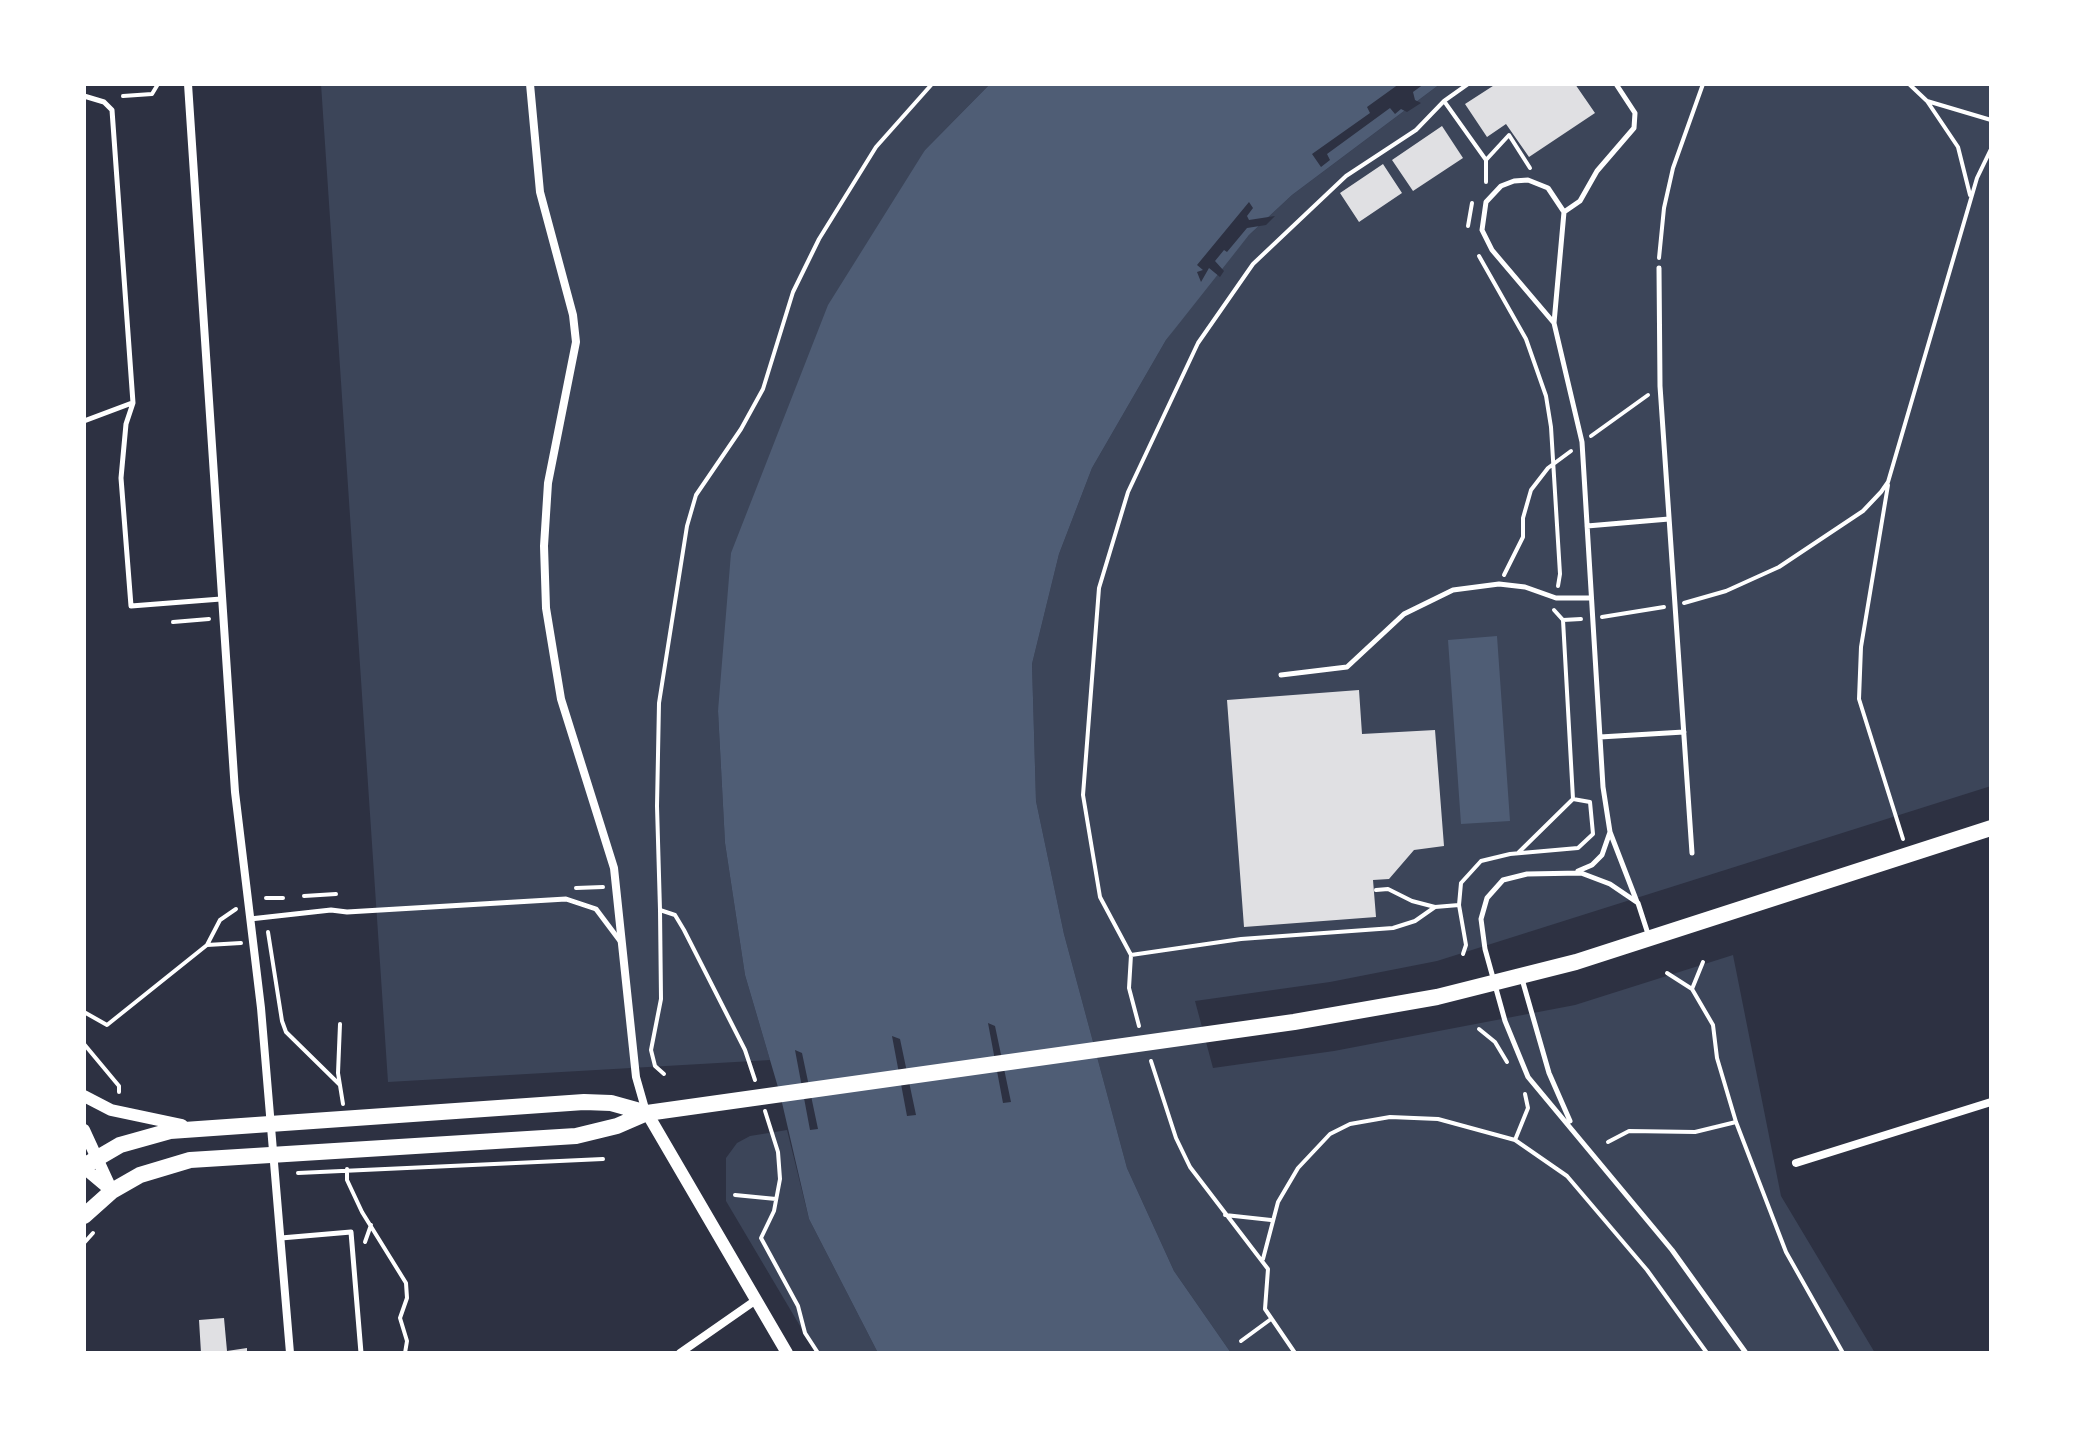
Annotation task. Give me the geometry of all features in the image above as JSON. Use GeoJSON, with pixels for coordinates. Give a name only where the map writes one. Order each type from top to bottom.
{"type":"FeatureCollection","features":[{"type":"Feature","properties":{"kind":"main road"},"geometry":{"type":"LineString","coordinates":[[84,1216],[112,1191],[155,1168],[190,1160],[576,1136],[617,1126],[647,1113],[1153,1049],[1495,984],[1991,828]]}},
{"type":"Feature","properties":{"kind":"main road"},"geometry":{"type":"LineString","coordinates":[[89,1163],[140,1138],[209,1128],[584,1102],[611,1103],[647,1113]]}},
{"type":"Feature","properties":{"kind":"street"},"geometry":{"type":"LineString","coordinates":[[188,84],[235,792],[268,1088],[290,1353]]}},
{"type":"Feature","properties":{"kind":"street"},"geometry":{"type":"LineString","coordinates":[[530,84],[540,192],[573,315],[576,342],[548,483],[544,546],[546,608],[561,699],[614,868],[636,1077],[647,1113],[787,1353]]}},
{"type":"Feature","properties":{"kind":"street"},"geometry":{"type":"LineString","coordinates":[[84,1096],[111,1110],[151,1121],[209,1128]]}},
{"type":"Feature","properties":{"kind":"street"},"geometry":{"type":"LineString","coordinates":[[1796,1163],[1991,1102]]}},
{"type":"Feature","properties":{"kind":"street"},"geometry":{"type":"LineString","coordinates":[[84,1130],[89,1163],[112,1191]]}},
{"type":"Feature","properties":{"kind":"street"},"geometry":{"type":"LineString","coordinates":[[680,1353],[756,1300]]}},
{"type":"Feature","properties":{"kind":"lane"},"geometry":{"type":"LineString","coordinates":[[1564,212],[1580,201],[1597,171],[1634,128],[1635,113],[1616,84]]}},
{"type":"Feature","properties":{"kind":"lane"},"geometry":{"type":"LineString","coordinates":[[84,96],[104,102],[112,110],[133,403],[126,424],[121,478],[131,606],[222,599]]}},
{"type":"Feature","properties":{"kind":"lane"},"geometry":{"type":"LineString","coordinates":[[1554,323],[1487,244],[1481,216],[1494,191],[1520,180],[1548,188],[1564,212],[1554,323],[1582,442],[1600,737],[1610,832],[1649,938]]}},
{"type":"Feature","properties":{"kind":"lane"},"geometry":{"type":"LineString","coordinates":[[1659,268],[1660,386],[1692,853]]}},
{"type":"Feature","properties":{"kind":"lane"},"geometry":{"type":"LineString","coordinates":[[84,421],[133,403]]}},
{"type":"Feature","properties":{"kind":"lane"},"geometry":{"type":"LineString","coordinates":[[1587,526],[1669,519]]}},
{"type":"Feature","properties":{"kind":"lane"},"geometry":{"type":"LineString","coordinates":[[1281,675],[1347,667],[1388,626],[1422,603],[1453,590],[1499,584],[1525,587],[1556,598],[1591,598]]}},
{"type":"Feature","properties":{"kind":"lane"},"geometry":{"type":"LineString","coordinates":[[1600,737],[1684,732]]}},
{"type":"Feature","properties":{"kind":"lane"},"geometry":{"type":"LineString","coordinates":[[1610,832],[1597,861],[1568,872],[1515,876],[1503,880],[1483,907],[1481,932],[1514,1045],[1528,1077],[1703,1289],[1746,1353]]}},
{"type":"Feature","properties":{"kind":"lane"},"geometry":{"type":"LineString","coordinates":[[1568,872],[1602,881],[1638,903]]}},
{"type":"Feature","properties":{"kind":"lane"},"geometry":{"type":"LineString","coordinates":[[250,919],[331,910],[347,912],[576,900],[604,917],[625,952]]}},
{"type":"Feature","properties":{"kind":"lane"},"geometry":{"type":"LineString","coordinates":[[1521,977],[1549,1073],[1574,1129]]}},
{"type":"Feature","properties":{"kind":"lane"},"geometry":{"type":"LineString","coordinates":[[280,1238],[351,1232],[361,1353]]}},
{"type":"Feature","properties":{"kind":"path"},"geometry":{"type":"LineString","coordinates":[[123,96],[152,94],[158,84]]}},
{"type":"Feature","properties":{"kind":"path"},"geometry":{"type":"LineString","coordinates":[[664,1074],[655,1066],[651,1050],[661,999],[657,806],[659,703],[691,510],[703,482],[741,429],[763,389],[793,292],[819,239],[876,147],[932,84]]}},
{"type":"Feature","properties":{"kind":"path"},"geometry":{"type":"LineString","coordinates":[[1140,1029],[1129,988],[1131,955],[1100,897],[1083,795],[1099,588],[1128,492],[1198,343],[1253,264],[1334,186],[1416,130],[1444,101],[1468,84]]}},
{"type":"Feature","properties":{"kind":"path"},"geometry":{"type":"LineString","coordinates":[[1659,268],[1666,192],[1678,145],[1703,84]]}},
{"type":"Feature","properties":{"kind":"path"},"geometry":{"type":"LineString","coordinates":[[1909,84],[1927,101],[1958,147],[1971,200]]}},
{"type":"Feature","properties":{"kind":"path"},"geometry":{"type":"LineString","coordinates":[[1444,101],[1486,160],[1486,182]]}},
{"type":"Feature","properties":{"kind":"path"},"geometry":{"type":"LineString","coordinates":[[1927,101],[1991,120]]}},
{"type":"Feature","properties":{"kind":"path"},"geometry":{"type":"LineString","coordinates":[[1486,160],[1509,135],[1530,168]]}},
{"type":"Feature","properties":{"kind":"path"},"geometry":{"type":"LineString","coordinates":[[1909,854],[1871,745],[1859,699],[1861,647],[1888,482],[1971,200],[1991,149]]}},
{"type":"Feature","properties":{"kind":"path"},"geometry":{"type":"LineString","coordinates":[[1520,167],[1538,169]]}},
{"type":"Feature","properties":{"kind":"path"},"geometry":{"type":"LineString","coordinates":[[1479,189],[1494,176]]}},
{"type":"Feature","properties":{"kind":"path"},"geometry":{"type":"LineString","coordinates":[[1469,233],[1469,214],[1475,197]]}},
{"type":"Feature","properties":{"kind":"path"},"geometry":{"type":"LineString","coordinates":[[1476,250],[1535,358],[1549,412],[1553,464],[1560,574],[1553,608],[1563,620],[1573,799],[1518,853]]}},
{"type":"Feature","properties":{"kind":"path"},"geometry":{"type":"LineString","coordinates":[[1499,584],[1523,537],[1525,502],[1540,477],[1582,442],[1660,386]]}},
{"type":"Feature","properties":{"kind":"path"},"geometry":{"type":"LineString","coordinates":[[1563,620],[1675,605],[1726,591],[1796,557],[1863,511],[1888,482]]}},
{"type":"Feature","properties":{"kind":"path"},"geometry":{"type":"LineString","coordinates":[[173,622],[209,619]]}},
{"type":"Feature","properties":{"kind":"path"},"geometry":{"type":"LineString","coordinates":[[1463,954],[1466,945],[1459,905],[1461,883],[1472,867],[1489,858],[1578,848],[1593,834],[1590,802],[1573,799]]}},
{"type":"Feature","properties":{"kind":"path"},"geometry":{"type":"LineString","coordinates":[[1376,890],[1388,889],[1412,901],[1435,907],[1459,905]]}},
{"type":"Feature","properties":{"kind":"path"},"geometry":{"type":"LineString","coordinates":[[304,896],[336,894]]}},
{"type":"Feature","properties":{"kind":"path"},"geometry":{"type":"LineString","coordinates":[[266,898],[283,898]]}},
{"type":"Feature","properties":{"kind":"path"},"geometry":{"type":"LineString","coordinates":[[1131,955],[1241,939],[1393,928],[1415,921],[1435,907]]}},
{"type":"Feature","properties":{"kind":"path"},"geometry":{"type":"LineString","coordinates":[[84,1012],[107,1025],[207,945],[220,920],[236,909]]}},
{"type":"Feature","properties":{"kind":"path"},"geometry":{"type":"LineString","coordinates":[[660,910],[675,915],[684,930],[745,1050],[759,1092]]}},
{"type":"Feature","properties":{"kind":"path"},"geometry":{"type":"LineString","coordinates":[[268,932],[286,1032],[342,1086],[338,1073],[340,1024]]}},
{"type":"Feature","properties":{"kind":"path"},"geometry":{"type":"LineString","coordinates":[[207,945],[241,943]]}},
{"type":"Feature","properties":{"kind":"path"},"geometry":{"type":"LineString","coordinates":[[1692,989],[1703,962]]}},
{"type":"Feature","properties":{"kind":"path"},"geometry":{"type":"LineString","coordinates":[[1667,973],[1692,989],[1713,1025],[1717,1058],[1736,1122],[1786,1252],[1843,1353]]}},
{"type":"Feature","properties":{"kind":"path"},"geometry":{"type":"LineString","coordinates":[[1479,1029],[1495,1042],[1508,1065]]}},
{"type":"Feature","properties":{"kind":"path"},"geometry":{"type":"LineString","coordinates":[[84,1044],[119,1086],[119,1092]]}},
{"type":"Feature","properties":{"kind":"path"},"geometry":{"type":"LineString","coordinates":[[1153,1049],[1182,1152],[1225,1215],[1263,1259],[1268,1269],[1265,1309],[1295,1353]]}},
{"type":"Feature","properties":{"kind":"path"},"geometry":{"type":"LineString","coordinates":[[1515,1140],[1528,1108],[1519,1083]]}},
{"type":"Feature","properties":{"kind":"path"},"geometry":{"type":"LineString","coordinates":[[764,1107],[778,1152],[777,1200],[761,1238],[798,1306],[805,1333],[818,1353]]}},
{"type":"Feature","properties":{"kind":"path"},"geometry":{"type":"LineString","coordinates":[[1263,1259],[1271,1220],[1288,1183],[1313,1149],[1330,1134],[1350,1124],[1390,1117],[1423,1117],[1515,1140],[1556,1166],[1585,1193],[1662,1289],[1707,1353]]}},
{"type":"Feature","properties":{"kind":"path"},"geometry":{"type":"LineString","coordinates":[[1608,1142],[1629,1131],[1695,1132],[1736,1122]]}},
{"type":"Feature","properties":{"kind":"path"},"geometry":{"type":"LineString","coordinates":[[293,1173],[603,1159]]}},
{"type":"Feature","properties":{"kind":"path"},"geometry":{"type":"LineString","coordinates":[[347,1180],[406,1283],[407,1298],[400,1318],[407,1341],[405,1353]]}},
{"type":"Feature","properties":{"kind":"path"},"geometry":{"type":"LineString","coordinates":[[735,1195],[777,1200]]}},
{"type":"Feature","properties":{"kind":"path"},"geometry":{"type":"LineString","coordinates":[[1225,1215],[1271,1220]]}},
{"type":"Feature","properties":{"kind":"path"},"geometry":{"type":"LineString","coordinates":[[84,1243],[101,1224]]}},
{"type":"Feature","properties":{"kind":"path"},"geometry":{"type":"LineString","coordinates":[[362,1252],[371,1225]]}},
{"type":"Feature","properties":{"kind":"path"},"geometry":{"type":"LineString","coordinates":[[1241,1341],[1271,1319]]}},
{"type":"Feature","properties":{"kind":"shaded area"},"geometry":{"type":"Polygon","coordinates":[[[321,84],[990,84],[925,150],[718,711],[725,843],[745,975],[770,1060],[388,1082],[321,84]]]}},
{"type":"Feature","properties":{"kind":"shaded area"},"geometry":{"type":"Polygon","coordinates":[[[990,84],[1440,84],[1292,195],[1249,235],[1166,340],[1092,468],[1059,554],[1032,664],[1036,801],[1064,934],[1127,1168],[1174,1271],[1231,1353],[878,1353],[809,1219],[780,1094],[745,975],[725,843],[718,711],[731,553],[828,305],[925,150],[990,84]],[[988,1023],[1003,1103],[1011,1102],[995,1026],[988,1023]],[[892,1036],[907,1116],[916,1115],[900,1039],[892,1036]],[[795,1050],[810,1130],[818,1129],[802,1053],[795,1050]]]}},
{"type":"Feature","properties":{"kind":"shaded area"},"geometry":{"type":"Polygon","coordinates":[[[1440,84],[1991,84],[1991,786],[1437,961],[1330,982],[1195,1001],[1213,1068],[1334,1051],[1575,1005],[1733,955],[1781,1196],[1875,1353],[1231,1353],[1174,1271],[1127,1168],[1064,934],[1036,801],[1032,664],[1059,554],[1092,468],[1166,340],[1202,291],[1249,235],[1292,195],[1440,84]]]}},
{"type":"Feature","properties":{"kind":"shaded area"},"geometry":{"type":"Polygon","coordinates":[[[1497,636],[1510,821],[1461,824],[1448,640],[1497,636]]]}},
{"type":"Feature","properties":{"kind":"shaded area"},"geometry":{"type":"Polygon","coordinates":[[[787,1130],[809,1219],[878,1353],[816,1353],[726,1201],[726,1158],[737,1143],[750,1136],[787,1130]]]}},
{"type":"Feature","properties":{"kind":"pier"},"geometry":{"type":"Polygon","coordinates":[[[1399,84],[1424,84],[1413,92],[1415,100],[1421,103],[1407,112],[1401,109],[1395,114],[1390,108],[1327,154],[1330,160],[1321,167],[1312,154],[1370,113],[1367,107],[1399,84]]]}},
{"type":"Feature","properties":{"kind":"pier"},"geometry":{"type":"Polygon","coordinates":[[[1249,202],[1253,208],[1247,216],[1249,220],[1275,216],[1266,225],[1247,228],[1215,261],[1224,271],[1220,277],[1209,268],[1201,282],[1197,272],[1203,270],[1197,265],[1249,202]]]}},
{"type":"Feature","properties":{"kind":"building"},"geometry":{"type":"Polygon","coordinates":[[[1496,84],[1575,84],[1595,113],[1529,157],[1506,124],[1487,137],[1465,104],[1496,84]]]}},
{"type":"Feature","properties":{"kind":"building"},"geometry":{"type":"Polygon","coordinates":[[[1442,126],[1463,158],[1413,191],[1392,160],[1442,126]]]}},
{"type":"Feature","properties":{"kind":"building"},"geometry":{"type":"Polygon","coordinates":[[[1383,164],[1402,193],[1359,222],[1340,193],[1383,164]]]}},
{"type":"Feature","properties":{"kind":"building"},"geometry":{"type":"Polygon","coordinates":[[[1359,690],[1362,734],[1435,730],[1444,846],[1414,850],[1389,879],[1373,880],[1376,917],[1244,927],[1227,700],[1359,690]]]}},
{"type":"Feature","properties":{"kind":"building"},"geometry":{"type":"Polygon","coordinates":[[[224,1318],[227,1351],[247,1348],[247,1353],[201,1353],[199,1320],[224,1318]]]}}]}
